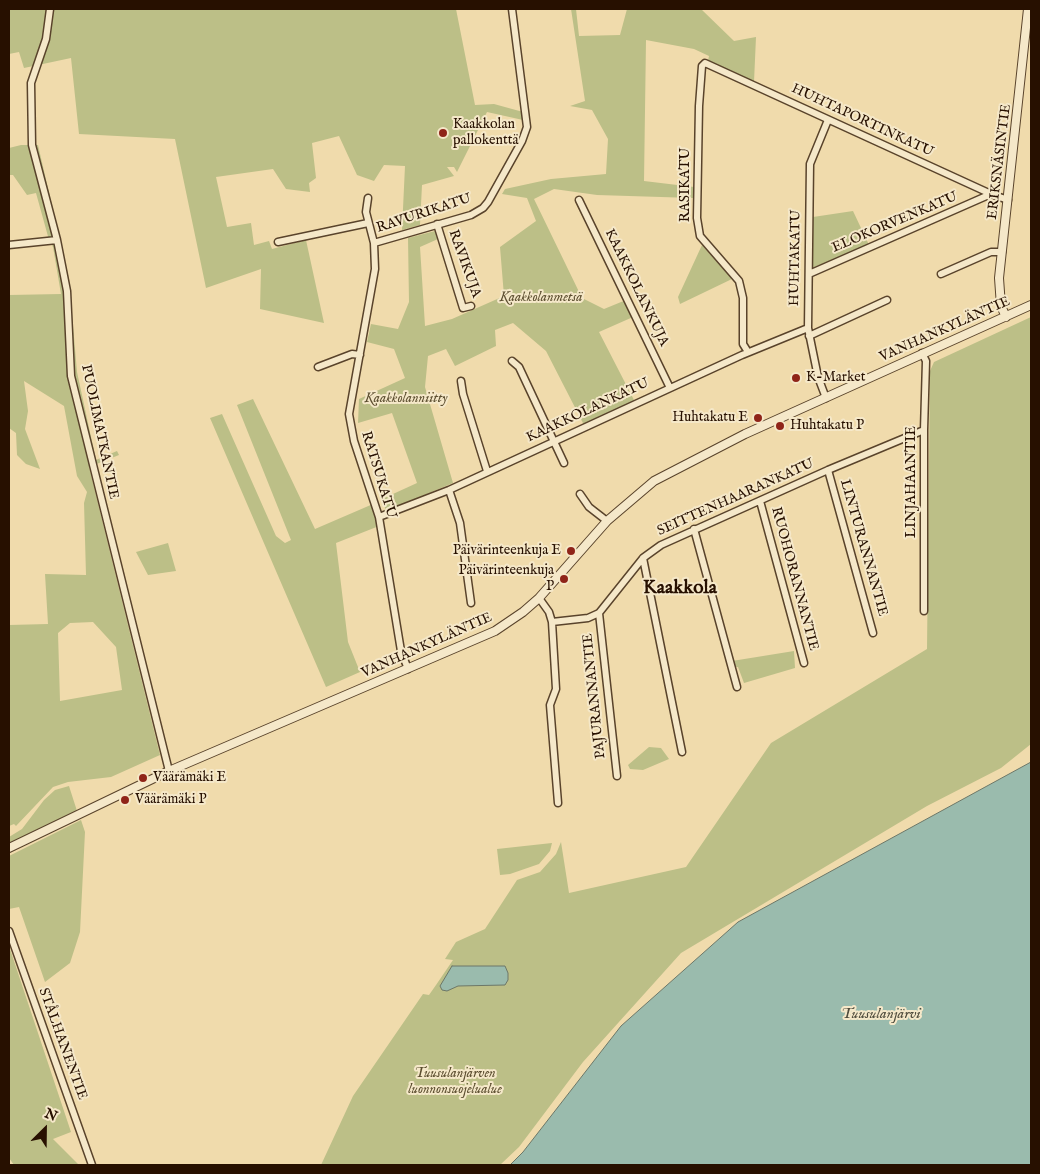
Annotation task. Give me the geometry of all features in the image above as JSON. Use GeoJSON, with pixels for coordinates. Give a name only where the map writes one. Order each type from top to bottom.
{"type":"FeatureCollection","features":[{"type":"Feature","properties":{"kind":"street","name":"PUOLIMATKANTIE"},"geometry":{"type":"LineString","coordinates":[[50,9],[46,39],[31,83],[32,145],[57,240],[67,291],[71,376],[169,770]]}},
{"type":"Feature","properties":{"kind":"street","name":"ERIKSNÄSINTIE"},"geometry":{"type":"LineString","coordinates":[[1006,317],[1001,306],[998,278],[1028,9]]}},
{"type":"Feature","properties":{"kind":"street","name":"RAVURIKATU"},"geometry":{"type":"LineString","coordinates":[[374,243],[471,215],[483,208],[525,133],[528,117],[511,10]]}},
{"type":"Feature","properties":{"kind":"street","name":"HUHTAPORTINKATU"},"geometry":{"type":"LineString","coordinates":[[705,63],[991,194],[1008,200]]}},
{"type":"Feature","properties":{"kind":"street","name":"RASIKATU"},"geometry":{"type":"LineString","coordinates":[[705,63],[702,66],[699,106],[697,218],[700,236],[739,281],[744,298],[743,344],[748,352]]}},
{"type":"Feature","properties":{"kind":"street","name":"HUHTAKATU"},"geometry":{"type":"LineString","coordinates":[[826,398],[818,377],[808,328],[810,164],[828,120]]}},
{"type":"Feature","properties":{"kind":"street","name":"ELOKORVENKATU"},"geometry":{"type":"LineString","coordinates":[[809,274],[991,194]]}},
{"type":"Feature","properties":{"kind":"street","name":"RATSUKATU"},"geometry":{"type":"LineString","coordinates":[[368,198],[366,212],[374,243],[373,283],[349,414],[354,441],[379,517],[401,651],[408,669]]}},
{"type":"Feature","properties":{"kind":"street","name":"KAAKKOLANKUJA"},"geometry":{"type":"LineString","coordinates":[[580,200],[670,388]]}},
{"type":"Feature","properties":{"kind":"street"},"geometry":{"type":"LineString","coordinates":[[278,242],[368,224]]}},
{"type":"Feature","properties":{"kind":"street","name":"RAVIKUJA"},"geometry":{"type":"LineString","coordinates":[[437,224],[463,308],[471,306]]}},
{"type":"Feature","properties":{"kind":"street"},"geometry":{"type":"LineString","coordinates":[[9,245],[57,240]]}},
{"type":"Feature","properties":{"kind":"street"},"geometry":{"type":"LineString","coordinates":[[941,274],[991,252],[1002,252]]}},
{"type":"Feature","properties":{"kind":"street"},"geometry":{"type":"LineString","coordinates":[[809,336],[887,300]]}},
{"type":"Feature","properties":{"kind":"street","name":"VANHANKYLÄNTIE"},"geometry":{"type":"LineString","coordinates":[[9,848],[169,770],[494,631],[523,612],[539,598],[607,521],[654,481],[675,469],[826,398],[1031,305]]}},
{"type":"Feature","properties":{"kind":"street","name":"KAAKKOLANKATU"},"geometry":{"type":"LineString","coordinates":[[379,517],[448,490],[748,352],[808,328]]}},
{"type":"Feature","properties":{"kind":"street"},"geometry":{"type":"LineString","coordinates":[[318,367],[352,354],[360,355]]}},
{"type":"Feature","properties":{"kind":"street","name":"LINJAHAANTIE"},"geometry":{"type":"LineString","coordinates":[[922,354],[926,361],[924,611]]}},
{"type":"Feature","properties":{"kind":"street"},"geometry":{"type":"LineString","coordinates":[[512,361],[519,367],[564,463]]}},
{"type":"Feature","properties":{"kind":"street"},"geometry":{"type":"LineString","coordinates":[[461,381],[463,394],[487,471]]}},
{"type":"Feature","properties":{"kind":"street","name":"SEITTENHAARANKATU"},"geometry":{"type":"LineString","coordinates":[[599,612],[643,558],[661,545],[828,470],[924,430]]}},
{"type":"Feature","properties":{"kind":"street","name":"LINTURANNANTIE"},"geometry":{"type":"LineString","coordinates":[[828,470],[873,633]]}},
{"type":"Feature","properties":{"kind":"street"},"geometry":{"type":"LineString","coordinates":[[448,490],[461,531],[472,603]]}},
{"type":"Feature","properties":{"kind":"street"},"geometry":{"type":"LineString","coordinates":[[580,494],[589,507],[607,521]]}},
{"type":"Feature","properties":{"kind":"street","name":"RUOHORANNANTIE"},"geometry":{"type":"LineString","coordinates":[[760,500],[804,663]]}},
{"type":"Feature","properties":{"kind":"street"},"geometry":{"type":"LineString","coordinates":[[694,529],[737,687]]}},
{"type":"Feature","properties":{"kind":"street"},"geometry":{"type":"LineString","coordinates":[[643,558],[682,752]]}},
{"type":"Feature","properties":{"kind":"street"},"geometry":{"type":"LineString","coordinates":[[539,598],[550,612],[552,622],[556,690],[550,706],[558,803]]}},
{"type":"Feature","properties":{"kind":"street"},"geometry":{"type":"LineString","coordinates":[[552,622],[588,618],[599,612]]}},
{"type":"Feature","properties":{"kind":"street","name":"PAJURANNANTIE"},"geometry":{"type":"LineString","coordinates":[[599,612],[617,776]]}},
{"type":"Feature","properties":{"kind":"street","name":"STÅLHANENTIE"},"geometry":{"type":"LineString","coordinates":[[9,931],[92,1165]]}},
{"type":"Feature","properties":{"kind":"green space"},"geometry":{"type":"Polygon","coordinates":[[[9,9],[456,9],[475,105],[494,104],[523,112],[523,120],[487,112],[457,172],[454,167],[447,167],[454,176],[422,185],[420,225],[402,230],[405,166],[384,165],[374,181],[357,175],[339,136],[312,143],[316,178],[309,183],[310,192],[286,189],[273,169],[216,177],[227,227],[251,223],[254,245],[269,241],[272,249],[306,240],[324,323],[260,309],[261,269],[206,288],[175,139],[79,134],[71,58],[24,68],[19,52],[9,54],[9,9]]]}},
{"type":"Feature","properties":{"kind":"green space"},"geometry":{"type":"Polygon","coordinates":[[[571,9],[576,9],[579,36],[620,35],[627,9],[701,9],[734,41],[756,37],[754,82],[708,61],[709,56],[694,49],[646,40],[644,181],[694,187],[693,198],[597,195],[554,189],[534,199],[582,298],[604,309],[626,300],[633,317],[599,332],[635,402],[584,425],[546,351],[513,323],[495,330],[496,346],[455,366],[446,349],[428,356],[425,387],[453,483],[386,511],[382,499],[417,483],[392,413],[358,423],[359,399],[405,378],[394,349],[367,342],[371,324],[398,329],[409,302],[408,238],[435,231],[438,239],[420,247],[425,326],[452,319],[504,296],[500,247],[536,221],[527,198],[502,194],[505,189],[551,179],[606,174],[608,139],[592,110],[570,106],[585,101],[571,9]]]}},
{"type":"Feature","properties":{"kind":"green space"},"geometry":{"type":"Polygon","coordinates":[[[21,145],[38,145],[69,279],[77,372],[96,460],[117,451],[119,455],[89,467],[160,755],[111,777],[68,782],[53,787],[16,826],[14,824],[9,826],[9,625],[48,624],[45,574],[86,575],[84,503],[87,492],[77,476],[64,406],[24,381],[28,411],[25,429],[40,469],[26,464],[17,455],[16,433],[9,428],[9,295],[61,294],[53,247],[49,240],[36,193],[27,195],[13,175],[9,175],[9,148],[21,145]],[[93,622],[70,623],[58,633],[60,701],[122,690],[116,647],[93,622]]]}},
{"type":"Feature","properties":{"kind":"green space"},"geometry":{"type":"Polygon","coordinates":[[[853,211],[869,245],[812,268],[813,217],[853,211]]]}},
{"type":"Feature","properties":{"kind":"green space"},"geometry":{"type":"Polygon","coordinates":[[[702,245],[732,279],[680,304],[678,297],[702,245]]]}},
{"type":"Feature","properties":{"kind":"green space","name":"Tuusulanjärven luonnonsuojelualue"},"geometry":{"type":"Polygon","coordinates":[[[1031,317],[1031,744],[1001,768],[927,806],[681,953],[583,1062],[519,1147],[500,1165],[321,1165],[353,1096],[423,994],[429,995],[453,960],[445,959],[456,942],[485,929],[517,880],[540,872],[556,854],[561,842],[569,893],[686,867],[771,743],[927,649],[930,371],[934,362],[1031,317]]]}},
{"type":"Feature","properties":{"kind":"green space"},"geometry":{"type":"Polygon","coordinates":[[[253,399],[315,529],[373,504],[379,526],[336,543],[348,642],[360,672],[326,687],[210,418],[222,414],[276,536],[285,543],[291,540],[237,405],[253,399]]]}},
{"type":"Feature","properties":{"kind":"green space"},"geometry":{"type":"Polygon","coordinates":[[[168,543],[176,571],[148,575],[136,552],[168,543]]]}},
{"type":"Feature","properties":{"kind":"green space"},"geometry":{"type":"Polygon","coordinates":[[[794,651],[795,668],[744,683],[738,667],[734,667],[732,661],[794,651]]]}},
{"type":"Feature","properties":{"kind":"green space"},"geometry":{"type":"Polygon","coordinates":[[[649,747],[661,748],[669,759],[643,770],[630,769],[628,765],[649,747]]]}},
{"type":"Feature","properties":{"kind":"green space"},"geometry":{"type":"Polygon","coordinates":[[[69,786],[77,811],[9,844],[9,837],[22,829],[44,800],[55,790],[69,786]]]}},
{"type":"Feature","properties":{"kind":"green space"},"geometry":{"type":"Polygon","coordinates":[[[81,820],[85,832],[80,932],[70,963],[45,982],[19,907],[9,909],[9,856],[81,820]]]}},
{"type":"Feature","properties":{"kind":"green space"},"geometry":{"type":"Polygon","coordinates":[[[552,843],[550,851],[539,864],[510,874],[500,875],[497,849],[552,843]]]}},
{"type":"Feature","properties":{"kind":"green space"},"geometry":{"type":"Polygon","coordinates":[[[10,949],[71,1132],[53,1139],[79,1165],[14,1165],[9,1158],[10,949]]]}},
{"type":"Feature","properties":{"kind":"water","name":"Tuusulanjärvi"},"geometry":{"type":"Polygon","coordinates":[[[1031,762],[1031,1165],[510,1165],[523,1152],[621,1026],[738,922],[1031,762]]]}},
{"type":"Feature","properties":{"kind":"water"},"geometry":{"type":"Polygon","coordinates":[[[452,966],[505,966],[508,980],[505,985],[458,986],[447,991],[442,990],[440,986],[452,966]]]}},
{"type":"Feature","properties":{"kind":"place","name":"Kaakkolan pallokenttä"},"geometry":{"type":"Point","coordinates":[443,133]}},
{"type":"Feature","properties":{"kind":"place","name":"K-Market"},"geometry":{"type":"Point","coordinates":[796,378]}},
{"type":"Feature","properties":{"kind":"place","name":"Huhtakatu E"},"geometry":{"type":"Point","coordinates":[758,418]}},
{"type":"Feature","properties":{"kind":"place","name":"Huhtakatu P"},"geometry":{"type":"Point","coordinates":[780,426]}},
{"type":"Feature","properties":{"kind":"place","name":"Päivärinteenkuja E"},"geometry":{"type":"Point","coordinates":[571,551]}},
{"type":"Feature","properties":{"kind":"place","name":"Päivärinteenkuja P"},"geometry":{"type":"Point","coordinates":[564,579]}},
{"type":"Feature","properties":{"kind":"place","name":"Väärämäki E"},"geometry":{"type":"Point","coordinates":[143,778]}},
{"type":"Feature","properties":{"kind":"place","name":"Väärämäki P"},"geometry":{"type":"Point","coordinates":[125,800]}},
{"type":"Feature","properties":{"kind":"district","name":"Kaakkola"},"geometry":{"type":"Point","coordinates":[680,589]}},
{"type":"Feature","properties":{"kind":"park label","name":"Kaakkolanmetsä"},"geometry":{"type":"Point","coordinates":[541,298]}},
{"type":"Feature","properties":{"kind":"park label","name":"Kaakkolanniitty"},"geometry":{"type":"Point","coordinates":[406,399]}}]}
